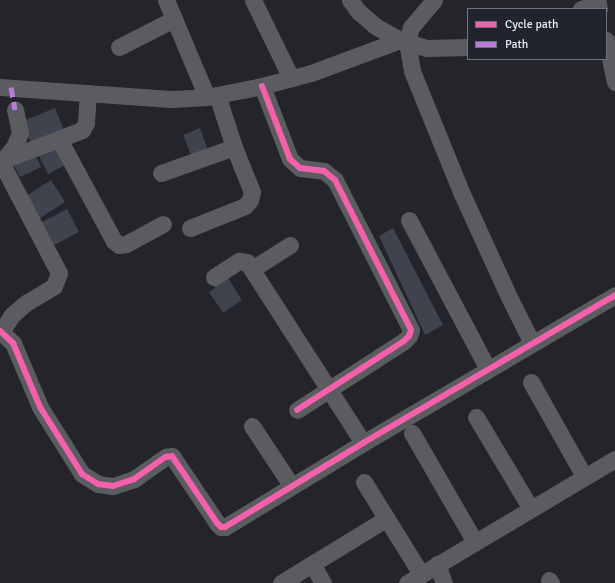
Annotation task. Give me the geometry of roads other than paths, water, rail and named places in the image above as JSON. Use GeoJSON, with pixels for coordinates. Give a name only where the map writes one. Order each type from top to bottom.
{"type":"FeatureCollection","features":[{"type":"Feature","properties":{"kind":"street"},"geometry":{"type":"LineString","coordinates":[[166,0],[212,96],[252,192],[250,200],[245,206],[190,228]]}},
{"type":"Feature","properties":{"kind":"street"},"geometry":{"type":"LineString","coordinates":[[253,0],[291,78]]}},
{"type":"Feature","properties":{"kind":"street"},"geometry":{"type":"LineString","coordinates":[[350,0],[358,12],[375,26],[404,41],[427,48],[467,47]]}},
{"type":"Feature","properties":{"kind":"street"},"geometry":{"type":"LineString","coordinates":[[434,0],[410,27],[404,41],[412,71],[459,186],[508,298],[532,343]]}},
{"type":"Feature","properties":{"kind":"street"},"geometry":{"type":"LineString","coordinates":[[584,8],[599,3]]}},
{"type":"Feature","properties":{"kind":"street"},"geometry":{"type":"LineString","coordinates":[[119,47],[174,19]]}},
{"type":"Feature","properties":{"kind":"street"},"geometry":{"type":"LineString","coordinates":[[0,87],[171,100],[212,96],[262,86],[291,78],[404,41]]}},
{"type":"Feature","properties":{"kind":"street"},"geometry":{"type":"LineString","coordinates":[[607,45],[615,82]]}},
{"type":"Feature","properties":{"kind":"street"},"geometry":{"type":"LineString","coordinates":[[262,86],[290,159],[300,168],[324,171],[329,173],[335,180],[411,330],[409,336],[404,341],[298,410]]}},
{"type":"Feature","properties":{"kind":"street"},"geometry":{"type":"LineString","coordinates":[[3,160],[82,130],[86,123],[88,93]]}},
{"type":"Feature","properties":{"kind":"street"},"geometry":{"type":"LineString","coordinates":[[15,110],[20,133],[14,147],[3,160],[3,166],[59,273],[54,286],[26,303],[12,315],[1,331],[12,343],[40,407],[82,474],[98,484],[114,486],[134,479],[166,457],[172,456],[221,527],[225,527],[291,485],[615,295]]}},
{"type":"Feature","properties":{"kind":"street"},"geometry":{"type":"LineString","coordinates":[[59,139],[114,241],[119,245],[126,244],[163,224]]}},
{"type":"Feature","properties":{"kind":"street"},"geometry":{"type":"LineString","coordinates":[[161,173],[234,147]]}},
{"type":"Feature","properties":{"kind":"street"},"geometry":{"type":"LineString","coordinates":[[409,220],[488,369]]}},
{"type":"Feature","properties":{"kind":"street"},"geometry":{"type":"LineString","coordinates":[[252,269],[290,245]]}},
{"type":"Feature","properties":{"kind":"street"},"geometry":{"type":"LineString","coordinates":[[214,277],[239,261],[247,262],[363,443]]}},
{"type":"Feature","properties":{"kind":"street"},"geometry":{"type":"LineString","coordinates":[[531,382],[584,476]]}},
{"type":"Feature","properties":{"kind":"street"},"geometry":{"type":"LineString","coordinates":[[476,417],[531,508]]}},
{"type":"Feature","properties":{"kind":"street"},"geometry":{"type":"LineString","coordinates":[[252,426],[291,485]]}},
{"type":"Feature","properties":{"kind":"street"},"geometry":{"type":"LineString","coordinates":[[412,433],[475,542]]}},
{"type":"Feature","properties":{"kind":"street"},"geometry":{"type":"LineString","coordinates":[[364,482],[386,518],[414,579],[584,476],[615,459]]}},
{"type":"Feature","properties":{"kind":"street"},"geometry":{"type":"LineString","coordinates":[[282,583],[386,518]]}},
{"type":"Feature","properties":{"kind":"street"},"geometry":{"type":"LineString","coordinates":[[312,564],[323,583]]}},
{"type":"Feature","properties":{"kind":"street"},"geometry":{"type":"LineString","coordinates":[[437,564],[444,583]]}}]}
